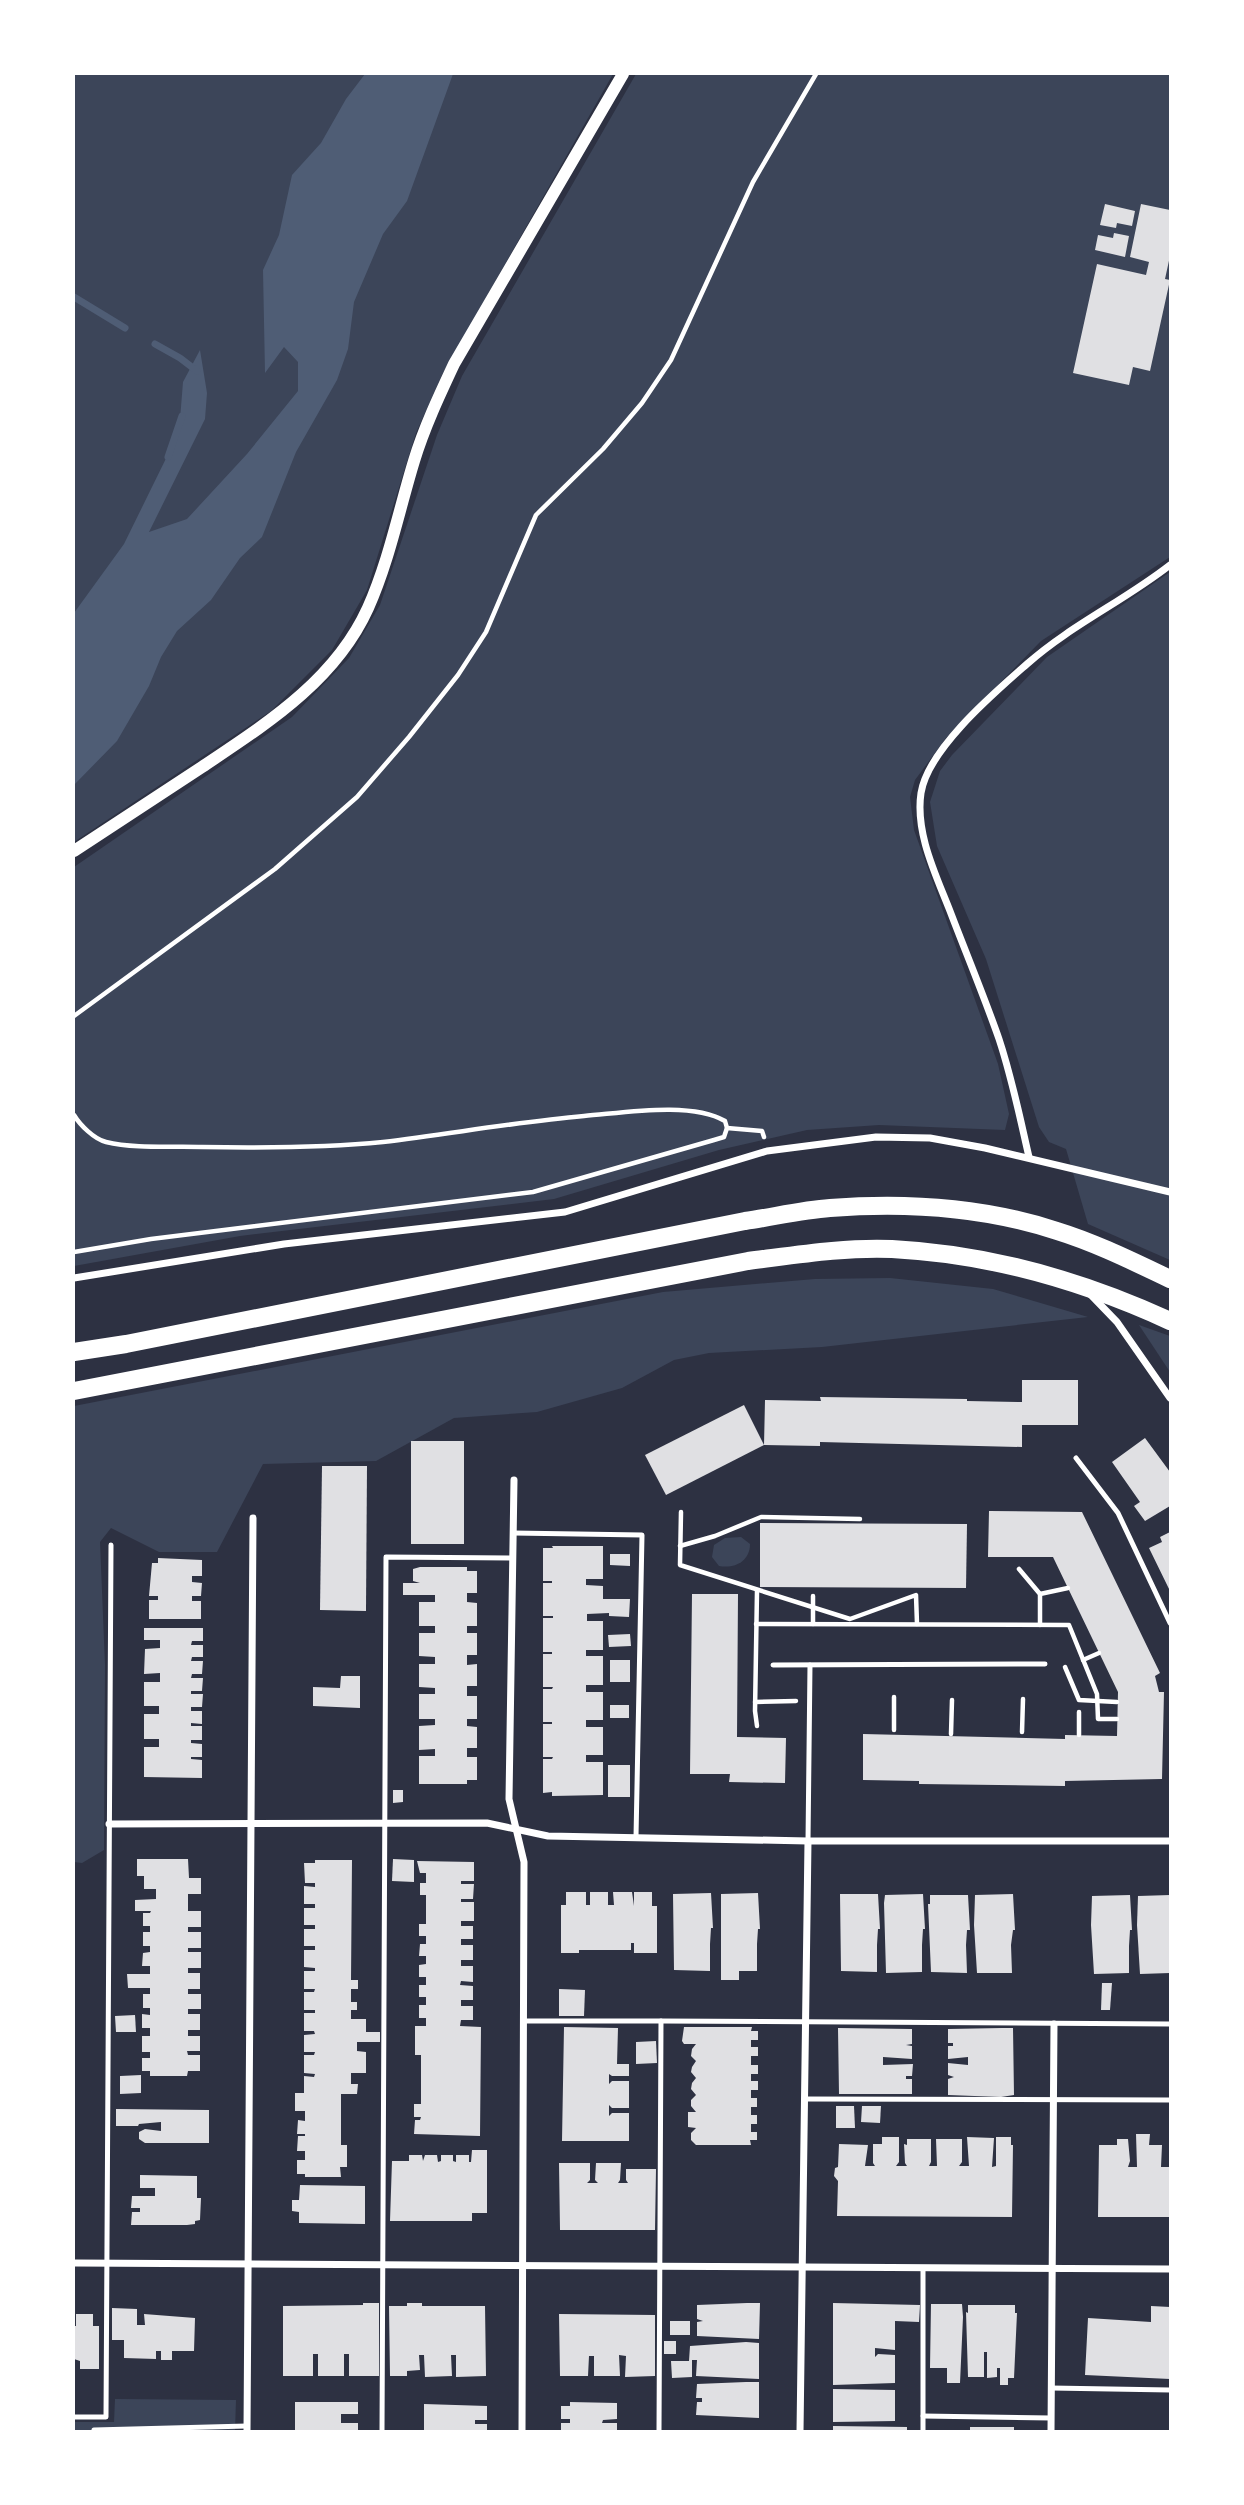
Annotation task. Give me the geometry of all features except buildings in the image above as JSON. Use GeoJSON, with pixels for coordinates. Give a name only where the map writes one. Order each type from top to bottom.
{"type":"FeatureCollection","features":[{"type":"Feature","properties":{"kind":"main road"},"geometry":{"type":"LineString","coordinates":[[74,1352],[126,1345],[705,1229],[828,1208],[896,1205],[967,1209],[1010,1217],[1059,1231],[1171,1279]]}},
{"type":"Feature","properties":{"kind":"main road"},"geometry":{"type":"LineString","coordinates":[[74,1391],[748,1261],[833,1250],[892,1249],[992,1261],[1079,1284],[1171,1321]]}},
{"type":"Feature","properties":{"kind":"street"},"geometry":{"type":"LineString","coordinates":[[74,851],[277,716],[328,669],[349,641],[367,610],[380,577],[414,460],[432,410],[454,364],[623,74]]}},
{"type":"Feature","properties":{"kind":"street"},"geometry":{"type":"LineString","coordinates":[[1029,1157],[999,1041],[933,868],[922,827],[921,793],[932,764],[955,732],[1027,663],[1070,630],[1171,565]]}},
{"type":"Feature","properties":{"kind":"street"},"geometry":{"type":"LineString","coordinates":[[74,1278],[284,1244],[565,1212],[766,1151],[876,1138],[930,1138],[1029,1157],[1171,1192]]}},
{"type":"Feature","properties":{"kind":"street"},"geometry":{"type":"LineString","coordinates":[[1079,1284],[1117,1322],[1168,1389],[1171,1398]]}},
{"type":"Feature","properties":{"kind":"street"},"geometry":{"type":"LineString","coordinates":[[514,1480],[509,1799],[524,1862],[522,2431]]}},
{"type":"Feature","properties":{"kind":"street"},"geometry":{"type":"LineString","coordinates":[[247,2429],[253,1518]]}},
{"type":"Feature","properties":{"kind":"street"},"geometry":{"type":"LineString","coordinates":[[109,1824],[487,1824],[548,1836],[808,1841],[1171,1841]]}},
{"type":"Feature","properties":{"kind":"street"},"geometry":{"type":"LineString","coordinates":[[800,2431],[808,1841]]}},
{"type":"Feature","properties":{"kind":"street"},"geometry":{"type":"LineString","coordinates":[[1051,2431],[1054,2024]]}},
{"type":"Feature","properties":{"kind":"street"},"geometry":{"type":"LineString","coordinates":[[74,2263],[1171,2269]]}},
{"type":"Feature","properties":{"kind":"lane"},"geometry":{"type":"LineString","coordinates":[[1076,1458],[1118,1513],[1171,1623]]}},
{"type":"Feature","properties":{"kind":"lane"},"geometry":{"type":"LineString","coordinates":[[513,1533],[642,1535],[636,1837]]}},
{"type":"Feature","properties":{"kind":"lane"},"geometry":{"type":"LineString","coordinates":[[74,2417],[106,2417],[111,1545]]}},
{"type":"Feature","properties":{"kind":"lane"},"geometry":{"type":"LineString","coordinates":[[382,2431],[386,1558],[513,1558]]}},
{"type":"Feature","properties":{"kind":"lane"},"geometry":{"type":"LineString","coordinates":[[773,1665],[1045,1664]]}},
{"type":"Feature","properties":{"kind":"lane"},"geometry":{"type":"LineString","coordinates":[[808,1841],[810,1665]]}},
{"type":"Feature","properties":{"kind":"lane"},"geometry":{"type":"LineString","coordinates":[[524,2021],[1171,2024]]}},
{"type":"Feature","properties":{"kind":"lane"},"geometry":{"type":"LineString","coordinates":[[659,2431],[661,2021]]}},
{"type":"Feature","properties":{"kind":"lane"},"geometry":{"type":"LineString","coordinates":[[804,2099],[1171,2101]]}},
{"type":"Feature","properties":{"kind":"lane"},"geometry":{"type":"LineString","coordinates":[[923,2268],[923,2431]]}},
{"type":"Feature","properties":{"kind":"lane"},"geometry":{"type":"LineString","coordinates":[[1051,2388],[1171,2390]]}},
{"type":"Feature","properties":{"kind":"lane"},"geometry":{"type":"LineString","coordinates":[[923,2416],[1051,2418]]}},
{"type":"Feature","properties":{"kind":"lane"},"geometry":{"type":"LineString","coordinates":[[94,2417],[94,2430],[247,2429]]}},
{"type":"Feature","properties":{"kind":"path"},"geometry":{"type":"LineString","coordinates":[[74,1016],[275,869],[357,797],[409,737],[458,674],[486,632],[536,514],[603,449],[642,404],[671,360],[752,182],[816,74]]}},
{"type":"Feature","properties":{"kind":"path"},"geometry":{"type":"LineString","coordinates":[[74,1115],[79,1124],[104,1142],[146,1146],[257,1148],[381,1142],[526,1122],[655,1110],[700,1112],[717,1116],[725,1121],[727,1128],[724,1137],[533,1192],[74,1252]]}},
{"type":"Feature","properties":{"kind":"path"},"geometry":{"type":"LineString","coordinates":[[727,1128],[762,1130],[766,1151]]}},
{"type":"Feature","properties":{"kind":"path"},"geometry":{"type":"LineString","coordinates":[[681,1512],[680,1565],[850,1622],[916,1595],[917,1624]]}},
{"type":"Feature","properties":{"kind":"path"},"geometry":{"type":"LineString","coordinates":[[680,1546],[715,1536],[761,1517],[860,1519]]}},
{"type":"Feature","properties":{"kind":"path"},"geometry":{"type":"LineString","coordinates":[[1019,1569],[1040,1594],[1040,1625]]}},
{"type":"Feature","properties":{"kind":"path"},"geometry":{"type":"LineString","coordinates":[[1040,1594],[1068,1588]]}},
{"type":"Feature","properties":{"kind":"path"},"geometry":{"type":"LineString","coordinates":[[757,1591],[757,1726]]}},
{"type":"Feature","properties":{"kind":"path"},"geometry":{"type":"LineString","coordinates":[[813,1595],[813,1624]]}},
{"type":"Feature","properties":{"kind":"path"},"geometry":{"type":"LineString","coordinates":[[756,1624],[850,1622],[1069,1625],[1097,1694],[1098,1718],[1117,1719]]}},
{"type":"Feature","properties":{"kind":"path"},"geometry":{"type":"LineString","coordinates":[[1083,1660],[1099,1653]]}},
{"type":"Feature","properties":{"kind":"path"},"geometry":{"type":"LineString","coordinates":[[1065,1667],[1079,1700],[1117,1702]]}},
{"type":"Feature","properties":{"kind":"path"},"geometry":{"type":"LineString","coordinates":[[894,1697],[894,1730]]}},
{"type":"Feature","properties":{"kind":"path"},"geometry":{"type":"LineString","coordinates":[[1022,1732],[1023,1699]]}},
{"type":"Feature","properties":{"kind":"path"},"geometry":{"type":"LineString","coordinates":[[951,1734],[952,1700]]}},
{"type":"Feature","properties":{"kind":"path"},"geometry":{"type":"LineString","coordinates":[[1079,1712],[1079,1735]]}},
{"type":"Feature","properties":{"kind":"shaded area"},"geometry":{"type":"Polygon","coordinates":[[[74,74],[613,74],[442,375],[416,433],[367,590],[332,650],[271,711],[74,842],[74,74]]]}},
{"type":"Feature","properties":{"kind":"shaded area"},"geometry":{"type":"Polygon","coordinates":[[[365,74],[453,74],[407,201],[383,234],[354,302],[348,349],[337,380],[296,452],[262,537],[240,558],[211,600],[177,631],[117,741],[74,785],[74,613],[124,544],[179,432],[183,382],[200,350],[207,393],[205,419],[149,532],[187,519],[247,454],[298,391],[298,362],[284,347],[265,373],[263,270],[279,235],[292,175],[321,143],[346,99],[365,74]]]}},
{"type":"Feature","properties":{"kind":"shaded area"},"geometry":{"type":"Polygon","coordinates":[[[636,74],[1170,74],[1170,557],[1041,641],[946,738],[915,780],[910,797],[914,830],[998,1064],[1009,1114],[1005,1130],[879,1125],[807,1130],[719,1150],[554,1199],[240,1236],[74,1266],[74,867],[292,717],[349,658],[380,605],[437,435],[462,376],[636,74]]]}},
{"type":"Feature","properties":{"kind":"shaded area"},"geometry":{"type":"Polygon","coordinates":[[[1170,572],[1170,1260],[1088,1224],[1066,1149],[1049,1142],[1039,1127],[986,959],[937,846],[930,802],[940,771],[952,755],[1047,657],[1170,572]]]}},
{"type":"Feature","properties":{"kind":"shaded area"},"geometry":{"type":"Polygon","coordinates":[[[890,1278],[993,1289],[1088,1317],[822,1347],[709,1353],[674,1360],[622,1388],[537,1412],[454,1418],[376,1461],[263,1464],[217,1552],[159,1552],[111,1528],[100,1542],[105,1665],[104,1850],[82,1863],[74,1862],[74,1406],[663,1292],[815,1279],[890,1278]]]}},
{"type":"Feature","properties":{"kind":"shaded area"},"geometry":{"type":"Polygon","coordinates":[[[1139,1325],[1170,1336],[1170,1372],[1139,1325]]]}},
{"type":"Feature","properties":{"kind":"shaded area"},"geometry":{"type":"Polygon","coordinates":[[[741,1537],[750,1544],[744,1559],[736,1565],[719,1566],[712,1557],[714,1545],[725,1538],[741,1537]]]}},
{"type":"Feature","properties":{"kind":"shaded area"},"geometry":{"type":"Polygon","coordinates":[[[115,2399],[236,2400],[235,2431],[74,2432],[74,2422],[114,2422],[115,2399]]]}},
{"type":"Feature","properties":{"kind":"waterway"},"geometry":{"type":"LineString","coordinates":[[74,297],[125,328]]}},
{"type":"Feature","properties":{"kind":"waterway"},"geometry":{"type":"LineString","coordinates":[[155,344],[197,371]]}},
{"type":"Feature","properties":{"kind":"waterway"},"geometry":{"type":"LineString","coordinates":[[168,457],[182,416]]}}]}
